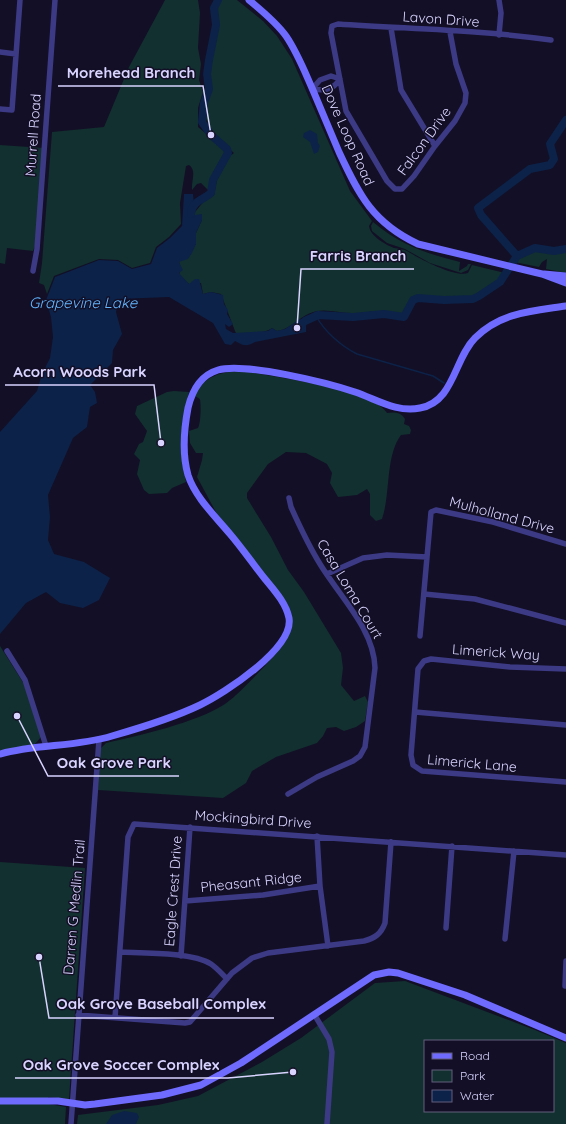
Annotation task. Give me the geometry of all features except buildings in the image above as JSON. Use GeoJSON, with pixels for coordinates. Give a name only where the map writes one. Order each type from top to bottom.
{"type":"FeatureCollection","features":[{"type":"Feature","properties":{"kind":"street"},"geometry":{"type":"LineString","coordinates":[[0,109],[12,110],[20,0]]}},
{"type":"Feature","properties":{"kind":"street","name":"Murrell Road"},"geometry":{"type":"LineString","coordinates":[[33,271],[37,249],[55,0]]}},
{"type":"Feature","properties":{"kind":"street","name":"Dove Loop Road"},"geometry":{"type":"LineString","coordinates":[[249,0],[264,12],[287,37],[301,63],[354,186],[383,223],[409,239],[429,247],[542,274],[566,283]]}},
{"type":"Feature","properties":{"kind":"street"},"geometry":{"type":"LineString","coordinates":[[499,1],[501,13],[499,35]]}},
{"type":"Feature","properties":{"kind":"street","name":"Lavon Drive"},"geometry":{"type":"LineString","coordinates":[[340,79],[331,33],[331,27],[338,24],[551,40]]}},
{"type":"Feature","properties":{"kind":"street"},"geometry":{"type":"LineString","coordinates":[[391,28],[401,90],[435,146]]}},
{"type":"Feature","properties":{"kind":"street","name":"Falcon Drive"},"geometry":{"type":"LineString","coordinates":[[340,79],[348,116],[387,181],[398,190],[402,189],[410,182],[457,118],[466,98],[464,86],[453,53],[450,32]]}},
{"type":"Feature","properties":{"kind":"street"},"geometry":{"type":"LineString","coordinates":[[0,52],[16,54]]}},
{"type":"Feature","properties":{"kind":"street"},"geometry":{"type":"LineString","coordinates":[[332,76],[340,79],[335,87],[324,91],[312,89],[320,80],[332,76]]}},
{"type":"Feature","properties":{"kind":"street","name":"Dove Loop Road"},"geometry":{"type":"LineString","coordinates":[[542,274],[566,276]]}},
{"type":"Feature","properties":{"kind":"street"},"geometry":{"type":"LineString","coordinates":[[0,754],[46,746],[99,740],[198,706],[254,669],[283,642],[288,631],[288,616],[284,604],[238,543],[202,500],[189,478],[185,458],[185,425],[192,396],[203,378],[210,373],[222,369],[244,368],[340,387],[390,406],[404,409],[422,408],[435,402],[441,396],[451,381],[468,347],[488,328],[515,314],[566,306]]}},
{"type":"Feature","properties":{"kind":"street","name":"Casa Loma Court"},"geometry":{"type":"LineString","coordinates":[[288,794],[317,777],[353,761],[363,753],[372,694],[374,657],[368,638],[306,538],[291,507],[289,498]]}},
{"type":"Feature","properties":{"kind":"street","name":"Mulholland Drive"},"geometry":{"type":"LineString","coordinates":[[427,557],[431,512],[436,510],[493,522],[566,544]]}},
{"type":"Feature","properties":{"kind":"street"},"geometry":{"type":"LineString","coordinates":[[327,574],[363,558],[387,555],[427,557],[420,636]]}},
{"type":"Feature","properties":{"kind":"street"},"geometry":{"type":"LineString","coordinates":[[424,594],[475,599],[566,623]]}},
{"type":"Feature","properties":{"kind":"street"},"geometry":{"type":"LineString","coordinates":[[7,651],[25,680],[46,746]]}},
{"type":"Feature","properties":{"kind":"street","name":"Limerick Way"},"geometry":{"type":"LineString","coordinates":[[424,661],[431,659],[566,669]]}},
{"type":"Feature","properties":{"kind":"street","name":"Limerick Lane"},"geometry":{"type":"LineString","coordinates":[[424,661],[418,669],[411,755],[413,765],[419,770],[566,782]]}},
{"type":"Feature","properties":{"kind":"street"},"geometry":{"type":"LineString","coordinates":[[415,712],[566,724]]}},
{"type":"Feature","properties":{"kind":"street","name":"Darren G Medlin Trail"},"geometry":{"type":"LineString","coordinates":[[72,1124],[78,1015],[99,740]]}},
{"type":"Feature","properties":{"kind":"street","name":"Mockingbird Drive"},"geometry":{"type":"LineString","coordinates":[[115,1018],[128,838],[132,826],[138,823],[566,855]]}},
{"type":"Feature","properties":{"kind":"street","name":"Eagle Crest Drive"},"geometry":{"type":"LineString","coordinates":[[181,956],[190,827]]}},
{"type":"Feature","properties":{"kind":"street"},"geometry":{"type":"LineString","coordinates":[[317,836],[320,886],[328,946]]}},
{"type":"Feature","properties":{"kind":"street"},"geometry":{"type":"LineString","coordinates":[[78,1015],[185,1023],[190,1022],[239,966],[252,958],[260,955],[370,940],[382,931],[385,923],[392,842]]}},
{"type":"Feature","properties":{"kind":"street"},"geometry":{"type":"LineString","coordinates":[[446,928],[452,846]]}},
{"type":"Feature","properties":{"kind":"street"},"geometry":{"type":"LineString","coordinates":[[505,939],[514,851]]}},
{"type":"Feature","properties":{"kind":"street","name":"Pheasant Ridge"},"geometry":{"type":"LineString","coordinates":[[185,901],[263,895],[320,886]]}},
{"type":"Feature","properties":{"kind":"street"},"geometry":{"type":"LineString","coordinates":[[120,952],[181,956],[211,964],[227,979]]}},
{"type":"Feature","properties":{"kind":"street"},"geometry":{"type":"LineString","coordinates":[[565,986],[566,962]]}},
{"type":"Feature","properties":{"kind":"street"},"geometry":{"type":"LineString","coordinates":[[0,1101],[58,1101],[95,1104],[162,1095],[201,1085],[241,1063],[374,975],[389,972],[398,973],[465,995],[566,1038]]}},
{"type":"Feature","properties":{"kind":"street"},"geometry":{"type":"LineString","coordinates":[[314,1014],[329,1039],[332,1052],[327,1124]]}},
{"type":"Feature","properties":{"kind":"green space"},"geometry":{"type":"Polygon","coordinates":[[[165,0],[198,0],[200,13],[198,48],[201,64],[199,80],[203,92],[198,108],[198,127],[222,147],[224,154],[214,171],[209,191],[201,183],[197,184],[192,190],[193,170],[189,165],[186,166],[180,203],[181,224],[169,237],[156,247],[150,263],[132,268],[118,260],[99,259],[54,276],[47,294],[44,285],[39,283],[42,263],[52,132],[104,127],[129,67],[165,0]]]}},
{"type":"Feature","properties":{"kind":"green space"},"geometry":{"type":"Polygon","coordinates":[[[219,0],[237,0],[263,21],[277,36],[292,59],[350,191],[372,221],[369,226],[375,237],[391,247],[405,250],[419,258],[455,273],[468,273],[472,265],[505,273],[477,296],[441,298],[424,296],[413,297],[402,314],[385,311],[347,313],[317,311],[306,315],[282,330],[277,331],[272,328],[260,332],[236,333],[221,294],[211,292],[203,294],[201,283],[189,284],[179,275],[181,268],[179,262],[196,244],[196,233],[202,220],[195,215],[195,212],[205,200],[214,195],[217,180],[227,158],[234,153],[214,135],[205,117],[206,101],[211,83],[209,71],[217,39],[216,9],[219,0]]]}},
{"type":"Feature","properties":{"kind":"green space"},"geometry":{"type":"Polygon","coordinates":[[[0,145],[44,148],[35,246],[33,251],[7,248],[5,264],[0,263],[0,145]]]}},
{"type":"Feature","properties":{"kind":"green space"},"geometry":{"type":"Polygon","coordinates":[[[373,222],[394,237],[414,248],[460,262],[459,271],[468,264],[471,264],[468,270],[461,273],[430,263],[405,249],[387,243],[372,231],[371,226],[373,222]]]}},
{"type":"Feature","properties":{"kind":"green space"},"geometry":{"type":"Polygon","coordinates":[[[535,248],[554,251],[566,249],[566,273],[546,269],[547,259],[542,262],[539,267],[514,262],[520,254],[535,248]]]}},
{"type":"Feature","properties":{"kind":"green space"},"geometry":{"type":"Polygon","coordinates":[[[241,371],[296,380],[343,391],[379,405],[387,413],[401,415],[405,419],[404,424],[409,426],[411,430],[410,434],[401,435],[396,444],[390,464],[387,498],[382,519],[376,521],[370,515],[370,494],[367,489],[357,495],[338,497],[330,483],[332,473],[327,464],[306,453],[286,452],[268,464],[247,493],[247,498],[271,537],[288,570],[304,592],[341,653],[343,668],[341,685],[354,701],[365,696],[368,702],[365,721],[356,727],[344,731],[336,727],[327,728],[317,743],[276,757],[252,771],[246,783],[223,798],[98,790],[100,749],[106,743],[151,732],[200,717],[225,704],[241,691],[265,666],[283,645],[289,634],[292,620],[243,545],[217,514],[197,477],[203,453],[196,453],[190,443],[189,431],[198,428],[200,422],[200,399],[195,396],[199,389],[214,376],[241,371]]]}},
{"type":"Feature","properties":{"kind":"green space"},"geometry":{"type":"Polygon","coordinates":[[[167,392],[189,392],[182,426],[181,448],[186,482],[172,488],[167,493],[149,494],[144,490],[137,474],[140,460],[134,454],[139,444],[143,442],[147,431],[135,414],[137,406],[167,392]]]}},
{"type":"Feature","properties":{"kind":"green space"},"geometry":{"type":"Polygon","coordinates":[[[0,646],[24,684],[41,737],[35,744],[0,751],[0,646]]]}},
{"type":"Feature","properties":{"kind":"green space"},"geometry":{"type":"Polygon","coordinates":[[[0,862],[85,868],[69,1099],[48,1097],[49,1104],[66,1107],[65,1124],[0,1124],[0,862]]]}},
{"type":"Feature","properties":{"kind":"green space"},"geometry":{"type":"Polygon","coordinates":[[[405,981],[566,1043],[566,1124],[77,1124],[78,1115],[158,1105],[198,1096],[262,1062],[301,1038],[375,983],[405,981]]]}},
{"type":"Feature","properties":{"kind":"water"},"geometry":{"type":"Polygon","coordinates":[[[310,130],[317,134],[318,143],[320,146],[318,152],[314,154],[310,142],[303,137],[304,133],[310,130]]]}},
{"type":"Feature","properties":{"kind":"water","name":"Grapevine Lake"},"geometry":{"type":"Polygon","coordinates":[[[184,194],[193,194],[195,215],[202,214],[202,220],[196,233],[196,244],[192,253],[188,259],[179,262],[183,270],[179,273],[189,284],[195,279],[199,279],[203,294],[211,292],[223,295],[224,304],[228,310],[227,314],[233,324],[229,327],[225,324],[226,329],[233,333],[268,331],[272,328],[277,331],[285,329],[300,319],[306,323],[306,332],[255,342],[249,345],[243,345],[235,341],[231,345],[225,344],[213,323],[169,297],[119,299],[116,312],[122,334],[113,350],[112,363],[90,385],[95,392],[97,403],[90,407],[87,427],[73,438],[48,495],[50,517],[48,540],[54,554],[84,562],[110,578],[99,600],[83,608],[60,603],[46,592],[26,603],[0,634],[0,432],[37,391],[42,374],[50,358],[53,337],[51,317],[46,300],[55,277],[99,260],[118,261],[132,269],[151,264],[157,248],[182,226],[184,194]]]}},
{"type":"Feature","properties":{"kind":"water"},"geometry":{"type":"Polygon","coordinates":[[[124,1111],[137,1113],[139,1117],[136,1124],[106,1124],[112,1115],[124,1111]]]}},
{"type":"Feature","properties":{"kind":"waterway"},"geometry":{"type":"LineString","coordinates":[[191,214],[193,206],[211,193],[213,180],[228,153],[227,149],[211,135],[202,122],[204,103],[209,89],[207,74],[216,25],[214,8],[218,0]]}},
{"type":"Feature","properties":{"kind":"waterway"},"geometry":{"type":"LineString","coordinates":[[296,329],[305,321],[318,315],[353,317],[384,314],[404,317],[413,300],[418,298],[444,300],[473,299],[500,282],[517,256],[481,215],[478,208],[530,169],[550,165],[554,159],[550,144],[566,120]]}},
{"type":"Feature","properties":{"kind":"waterway"},"geometry":{"type":"LineString","coordinates":[[517,256],[535,248],[554,251],[566,249]]}},
{"type":"Feature","properties":{"kind":"waterway"},"geometry":{"type":"LineString","coordinates":[[316,316],[324,328],[334,338],[357,354],[433,376],[444,383]]}},
{"type":"Feature","properties":{"kind":"place","name":"Morehead Branch"},"geometry":{"type":"Point","coordinates":[211,135]}},
{"type":"Feature","properties":{"kind":"place","name":"Farris Branch"},"geometry":{"type":"Point","coordinates":[297,328]}},
{"type":"Feature","properties":{"kind":"place","name":"Acorn Woods Park"},"geometry":{"type":"Point","coordinates":[161,443]}},
{"type":"Feature","properties":{"kind":"place","name":"Oak Grove Park"},"geometry":{"type":"Point","coordinates":[17,716]}},
{"type":"Feature","properties":{"kind":"place","name":"Oak Grove Baseball Complex"},"geometry":{"type":"Point","coordinates":[39,957]}},
{"type":"Feature","properties":{"kind":"place","name":"Oak Grove Soccer Complex"},"geometry":{"type":"Point","coordinates":[293,1072]}}]}
